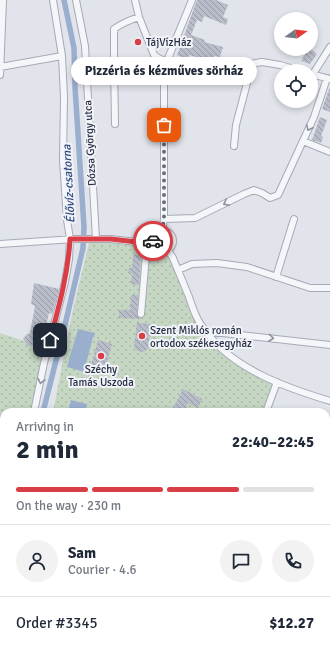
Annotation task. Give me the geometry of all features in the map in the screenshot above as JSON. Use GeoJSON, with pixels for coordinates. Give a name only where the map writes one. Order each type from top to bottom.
{"type":"FeatureCollection","features":[{"type":"Feature","properties":{"kind":"street"},"geometry":{"type":"LineString","coordinates":[[0,75],[3,0]]}},
{"type":"Feature","properties":{"kind":"street"},"geometry":{"type":"LineString","coordinates":[[35,408],[44,363],[65,282],[72,239],[67,220],[63,160],[64,97],[62,56],[53,0]]}},
{"type":"Feature","properties":{"kind":"street","name":"Dózsa György utca"},"geometry":{"type":"LineString","coordinates":[[76,0],[85,46],[95,239]]}},
{"type":"Feature","properties":{"kind":"street"},"geometry":{"type":"LineString","coordinates":[[135,0],[139,17],[154,55],[160,59],[167,61],[233,67],[262,62],[274,64]]}},
{"type":"Feature","properties":{"kind":"street"},"geometry":{"type":"LineString","coordinates":[[162,231],[164,219],[164,81],[167,61],[192,0]]}},
{"type":"Feature","properties":{"kind":"street"},"geometry":{"type":"LineString","coordinates":[[116,124],[114,29],[129,20],[139,17]]}},
{"type":"Feature","properties":{"kind":"street"},"geometry":{"type":"LineString","coordinates":[[318,65],[330,47]]}},
{"type":"Feature","properties":{"kind":"street"},"geometry":{"type":"LineString","coordinates":[[0,67],[62,56]]}},
{"type":"Feature","properties":{"kind":"street"},"geometry":{"type":"LineString","coordinates":[[234,146],[236,125],[252,64]]}},
{"type":"Feature","properties":{"kind":"street"},"geometry":{"type":"LineString","coordinates":[[164,219],[196,218],[254,190],[270,198],[278,195],[314,117],[328,79],[318,76]]}},
{"type":"Feature","properties":{"kind":"street"},"geometry":{"type":"LineString","coordinates":[[303,141],[330,152]]}},
{"type":"Feature","properties":{"kind":"street"},"geometry":{"type":"LineString","coordinates":[[276,278],[294,219]]}},
{"type":"Feature","properties":{"kind":"street"},"geometry":{"type":"LineString","coordinates":[[0,244],[72,239],[111,239],[150,243],[161,250],[167,249],[172,244],[172,238],[168,232],[158,232],[150,243],[142,314]]}},
{"type":"Feature","properties":{"kind":"street"},"geometry":{"type":"LineString","coordinates":[[167,249],[173,258],[197,318],[205,331],[219,346],[247,367],[277,382],[330,401]]}},
{"type":"Feature","properties":{"kind":"street"},"geometry":{"type":"LineString","coordinates":[[178,270],[192,264],[217,263],[247,267],[276,278],[310,288],[330,288]]}},
{"type":"Feature","properties":{"kind":"street"},"geometry":{"type":"LineString","coordinates":[[205,331],[330,345]]}},
{"type":"Feature","properties":{"kind":"street"},"geometry":{"type":"LineString","coordinates":[[267,408],[277,382]]}},
{"type":"Feature","properties":{"kind":"green space"},"geometry":{"type":"Polygon","coordinates":[[[111,239],[155,247],[161,250],[167,249],[197,318],[231,356],[277,382],[270,408],[54,408],[72,314],[89,243],[111,239]]]}},
{"type":"Feature","properties":{"kind":"green space"},"geometry":{"type":"Polygon","coordinates":[[[0,333],[48,349],[35,408],[0,408],[0,333]]]}},
{"type":"Feature","properties":{"kind":"water"},"geometry":{"type":"Polygon","coordinates":[[[78,329],[95,333],[85,372],[67,367],[78,329]]]}},
{"type":"Feature","properties":{"kind":"water"},"geometry":{"type":"Polygon","coordinates":[[[71,400],[87,404],[86,408],[69,408],[71,400]]]}},
{"type":"Feature","properties":{"kind":"building"},"geometry":{"type":"Polygon","coordinates":[[[197,0],[216,0],[228,5],[223,17],[228,19],[226,25],[204,16],[202,22],[197,20],[191,35],[205,40],[204,42],[223,47],[220,57],[214,56],[213,60],[189,55],[188,58],[184,58],[177,55],[197,0]]]}},
{"type":"Feature","properties":{"kind":"building"},"geometry":{"type":"Polygon","coordinates":[[[304,56],[316,56],[310,64],[301,61],[304,56]]]}},
{"type":"Feature","properties":{"kind":"building"},"geometry":{"type":"Polygon","coordinates":[[[330,89],[330,112],[322,109],[330,89]]]}},
{"type":"Feature","properties":{"kind":"building"},"geometry":{"type":"Polygon","coordinates":[[[320,117],[327,120],[321,136],[323,137],[321,143],[312,140],[320,117]]]}},
{"type":"Feature","properties":{"kind":"building"},"geometry":{"type":"Polygon","coordinates":[[[133,255],[141,255],[139,285],[131,284],[132,273],[128,273],[129,268],[132,268],[133,255]]]}},
{"type":"Feature","properties":{"kind":"building"},"geometry":{"type":"Polygon","coordinates":[[[34,283],[59,289],[52,314],[49,313],[44,334],[46,338],[43,349],[42,346],[33,343],[32,346],[27,345],[23,339],[30,333],[35,306],[31,304],[34,283]]]}},
{"type":"Feature","properties":{"kind":"building"},"geometry":{"type":"Polygon","coordinates":[[[131,295],[138,295],[137,314],[140,319],[119,318],[119,310],[130,310],[131,295]]]}},
{"type":"Feature","properties":{"kind":"building","name":"Szent Miklós román ortodox székesegyház"},"geometry":{"type":"Polygon","coordinates":[[[137,323],[151,324],[148,349],[143,352],[137,351],[134,347],[137,323]]]}},
{"type":"Feature","properties":{"kind":"building","name":"Széchy Tamás Uszoda"},"geometry":{"type":"Polygon","coordinates":[[[98,340],[112,344],[105,370],[95,368],[91,381],[87,380],[98,340]]]}},
{"type":"Feature","properties":{"kind":"building"},"geometry":{"type":"Polygon","coordinates":[[[183,389],[202,399],[198,408],[188,403],[186,408],[173,408],[183,389]]]}},
{"type":"Feature","properties":{"kind":"waterway","name":"Élővíz-csatorna"},"geometry":{"type":"LineString","coordinates":[[44,408],[83,248],[84,227],[74,48],[64,0]]}},
{"type":"Feature","properties":{"kind":"way so far"},"geometry":{"type":"LineString","coordinates":[[153,241],[156,234],[162,231],[164,219],[164,125]]}},
{"type":"Feature","properties":{"kind":"place","name":"TájVízHáz"},"geometry":{"type":"Point","coordinates":[138,42]}},
{"type":"Feature","properties":{"kind":"place","name":"Pizzéria és kézműves sörház"},"geometry":{"type":"Point","coordinates":[164,125]}},
{"type":"Feature","properties":{"kind":"place","name":"Szent Miklós román ortodox székesegyház"},"geometry":{"type":"Point","coordinates":[142,336]}},
{"type":"Feature","properties":{"kind":"place","name":"Széchy Tamás Uszoda"},"geometry":{"type":"Point","coordinates":[101,356]}},
{"type":"Feature","properties":{"kind":"route"},"geometry":{"type":"LineString","coordinates":[[50,340],[65,282],[69,260],[70,239],[111,239],[154,244],[153,241]]}}]}
